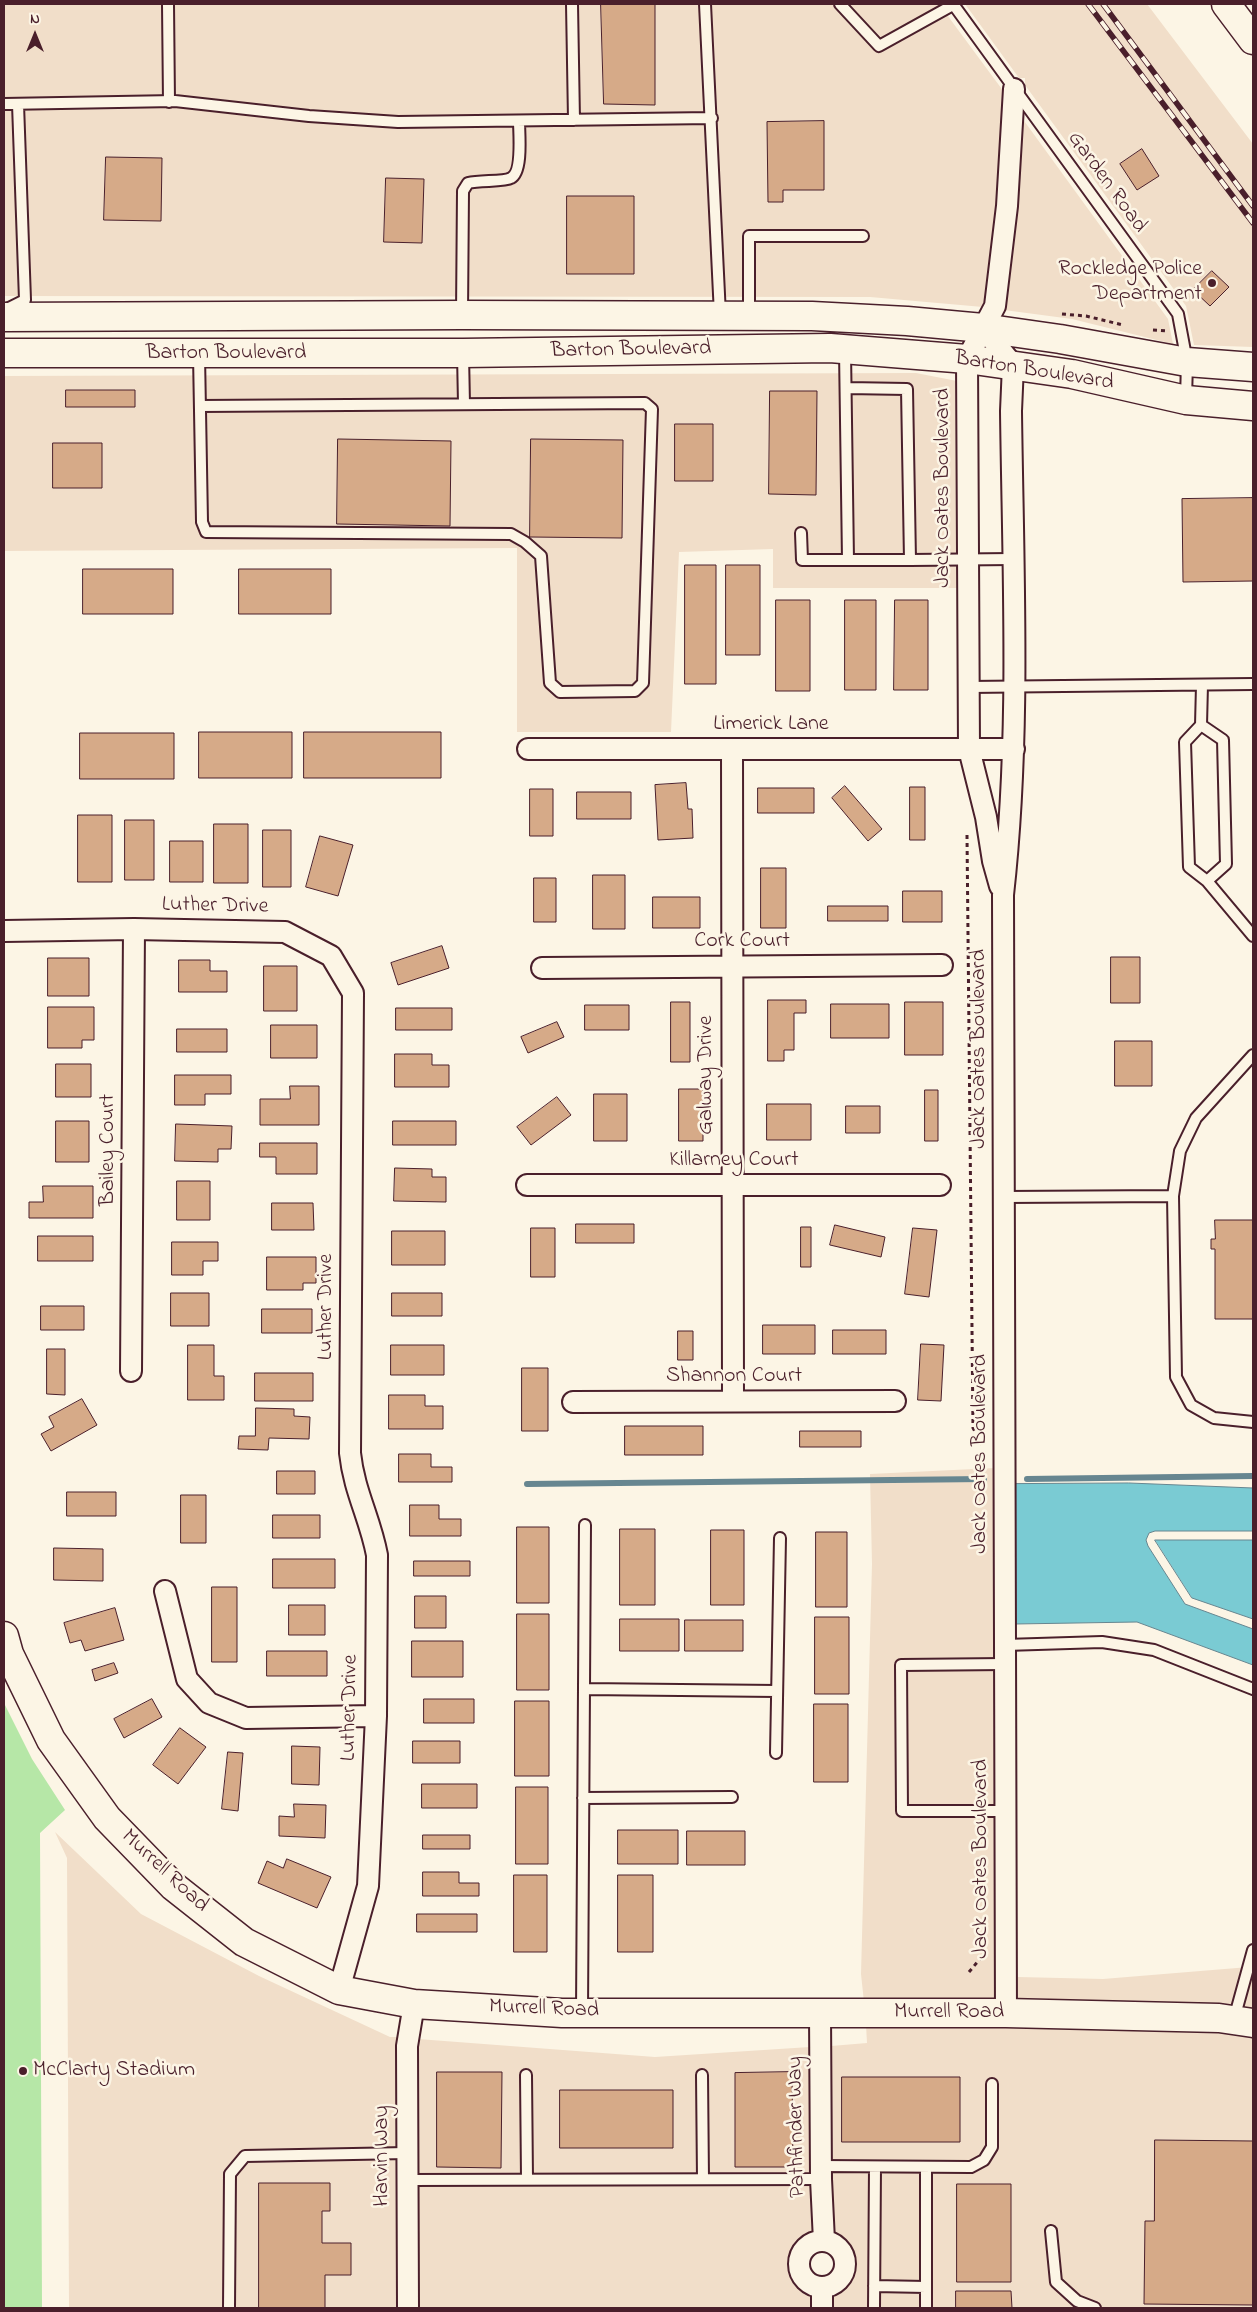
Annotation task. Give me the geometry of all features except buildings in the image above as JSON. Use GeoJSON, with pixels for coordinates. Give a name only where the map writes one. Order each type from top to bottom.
{"type":"FeatureCollection","features":[{"type":"Feature","properties":{"kind":"main road"},"geometry":{"type":"LineString","coordinates":[[1226,4],[1253,40]]}},
{"type":"Feature","properties":{"kind":"main road"},"geometry":{"type":"LineString","coordinates":[[462,315],[463,353]]}},
{"type":"Feature","properties":{"kind":"main road"},"geometry":{"type":"LineString","coordinates":[[720,315],[721,350]]}},
{"type":"Feature","properties":{"kind":"main road","name":"Barton Boulevard"},"geometry":{"type":"LineString","coordinates":[[4,317],[749,315],[906,321],[984,328],[1060,339],[1187,362],[1253,367]]}},
{"type":"Feature","properties":{"kind":"main road","name":"Barton Boulevard"},"geometry":{"type":"LineString","coordinates":[[4,353],[199,354],[845,350],[967,359],[1013,365],[1072,374],[1186,400],[1253,406]]}},
{"type":"Feature","properties":{"kind":"main road","name":"Murrell Road"},"geometry":{"type":"LineString","coordinates":[[4,1636],[9,1654],[51,1740],[107,1818],[173,1886],[244,1942],[339,1990],[414,2004],[582,2013],[1006,2013],[1142,2015],[1244,2022]]}},
{"type":"Feature","properties":{"kind":"street","name":"Jack Oates Boulevard"},"geometry":{"type":"LineString","coordinates":[[1003,895],[993,861],[986,817],[969,749],[967,359],[995,306],[1007,206],[1014,89]]}},
{"type":"Feature","properties":{"kind":"street"},"geometry":{"type":"LineString","coordinates":[[984,328],[1013,365]]}},
{"type":"Feature","properties":{"kind":"street","name":"Jack Oates Boulevard"},"geometry":{"type":"LineString","coordinates":[[1006,2013],[1003,895],[1010,829],[1014,749],[1015,687],[1011,411],[1013,365]]}},
{"type":"Feature","properties":{"kind":"street","name":"Limerick Lane"},"geometry":{"type":"LineString","coordinates":[[528,749],[1014,749]]}},
{"type":"Feature","properties":{"kind":"street","name":"Galway Drive"},"geometry":{"type":"LineString","coordinates":[[732,749],[731,1184],[733,1400]]}},
{"type":"Feature","properties":{"kind":"street","name":"Luther Drive"},"geometry":{"type":"LineString","coordinates":[[4,931],[134,929],[285,932],[331,956],[353,993],[350,1453],[353,1478],[372,1533],[377,1555],[376,1716],[368,1886],[339,1990]]}},
{"type":"Feature","properties":{"kind":"street","name":"Bailey Court"},"geometry":{"type":"LineString","coordinates":[[131,1371],[134,929]]}},
{"type":"Feature","properties":{"kind":"street","name":"Cork Court"},"geometry":{"type":"LineString","coordinates":[[542,968],[942,965]]}},
{"type":"Feature","properties":{"kind":"street","name":"Killarney Court"},"geometry":{"type":"LineString","coordinates":[[527,1184],[940,1185]]}},
{"type":"Feature","properties":{"kind":"street","name":"Shannon Court"},"geometry":{"type":"LineString","coordinates":[[573,1402],[733,1400],[896,1401]]}},
{"type":"Feature","properties":{"kind":"street"},"geometry":{"type":"LineString","coordinates":[[164,1592],[187,1679],[209,1703],[246,1718],[376,1716]]}},
{"type":"Feature","properties":{"kind":"street","name":"Harvin Way"},"geometry":{"type":"LineString","coordinates":[[408,2308],[407,2046],[414,2004]]}},
{"type":"Feature","properties":{"kind":"street","name":"Pathfinder Way"},"geometry":{"type":"LineString","coordinates":[[820,2013],[821,2173],[824,2241]]}},
{"type":"Feature","properties":{"kind":"street"},"geometry":{"type":"LineString","coordinates":[[824,2241],[831,2243],[842,2254],[844,2269],[837,2282],[822,2287],[808,2282],[800,2270],[799,2263],[804,2250],[810,2245],[824,2241]]}},
{"type":"Feature","properties":{"kind":"street"},"geometry":{"type":"LineString","coordinates":[[822,2287],[822,2308]]}},
{"type":"Feature","properties":{"kind":"lane"},"geometry":{"type":"LineString","coordinates":[[168,4],[169,102]]}},
{"type":"Feature","properties":{"kind":"lane"},"geometry":{"type":"LineString","coordinates":[[572,4],[574,120]]}},
{"type":"Feature","properties":{"kind":"lane"},"geometry":{"type":"LineString","coordinates":[[705,4],[720,315]]}},
{"type":"Feature","properties":{"kind":"lane"},"geometry":{"type":"LineString","coordinates":[[840,4],[880,46],[953,4]]}},
{"type":"Feature","properties":{"kind":"lane","name":"Garden Road"},"geometry":{"type":"LineString","coordinates":[[953,4],[1178,314],[1187,362],[1186,400]]}},
{"type":"Feature","properties":{"kind":"lane"},"geometry":{"type":"LineString","coordinates":[[4,104],[169,102],[309,116],[398,122],[712,118]]}},
{"type":"Feature","properties":{"kind":"lane"},"geometry":{"type":"LineString","coordinates":[[4,311],[25,300],[18,104]]}},
{"type":"Feature","properties":{"kind":"lane"},"geometry":{"type":"LineString","coordinates":[[462,315],[463,190],[468,183],[511,178],[517,173],[519,164],[519,121]]}},
{"type":"Feature","properties":{"kind":"lane"},"geometry":{"type":"LineString","coordinates":[[749,315],[749,236],[863,236]]}},
{"type":"Feature","properties":{"kind":"lane"},"geometry":{"type":"LineString","coordinates":[[845,350],[848,560]]}},
{"type":"Feature","properties":{"kind":"lane"},"geometry":{"type":"LineString","coordinates":[[463,353],[464,404]]}},
{"type":"Feature","properties":{"kind":"lane"},"geometry":{"type":"LineString","coordinates":[[199,354],[202,522],[206,532],[511,534],[525,542],[541,556],[550,683],[560,692],[635,691],[643,683],[652,409],[645,403],[200,406]]}},
{"type":"Feature","properties":{"kind":"lane"},"geometry":{"type":"LineString","coordinates":[[847,388],[906,389],[910,560]]}},
{"type":"Feature","properties":{"kind":"lane"},"geometry":{"type":"LineString","coordinates":[[801,533],[802,560],[1013,559]]}},
{"type":"Feature","properties":{"kind":"lane"},"geometry":{"type":"LineString","coordinates":[[969,687],[1253,684]]}},
{"type":"Feature","properties":{"kind":"lane"},"geometry":{"type":"LineString","coordinates":[[1202,685],[1201,725],[1185,742],[1189,867],[1207,881],[1253,936]]}},
{"type":"Feature","properties":{"kind":"lane"},"geometry":{"type":"LineString","coordinates":[[1201,725],[1223,740],[1226,864],[1207,881]]}},
{"type":"Feature","properties":{"kind":"lane"},"geometry":{"type":"LineString","coordinates":[[1253,1055],[1196,1118],[1180,1151],[1173,1196],[1176,1377],[1192,1405],[1214,1418],[1253,1422]]}},
{"type":"Feature","properties":{"kind":"lane"},"geometry":{"type":"LineString","coordinates":[[1004,1197],[1173,1196]]}},
{"type":"Feature","properties":{"kind":"lane"},"geometry":{"type":"LineString","coordinates":[[582,2013],[585,1525]]}},
{"type":"Feature","properties":{"kind":"lane"},"geometry":{"type":"LineString","coordinates":[[776,1754],[780,1538]]}},
{"type":"Feature","properties":{"kind":"lane"},"geometry":{"type":"LineString","coordinates":[[1006,1811],[902,1811],[901,1665],[1005,1655],[1102,1642],[1154,1650],[1253,1689]]}},
{"type":"Feature","properties":{"kind":"lane"},"geometry":{"type":"LineString","coordinates":[[584,1689],[777,1691]]}},
{"type":"Feature","properties":{"kind":"lane"},"geometry":{"type":"LineString","coordinates":[[583,1798],[732,1797]]}},
{"type":"Feature","properties":{"kind":"lane"},"geometry":{"type":"LineString","coordinates":[[1244,2022],[1253,1950]]}},
{"type":"Feature","properties":{"kind":"lane"},"geometry":{"type":"LineString","coordinates":[[526,2075],[527,2179]]}},
{"type":"Feature","properties":{"kind":"lane"},"geometry":{"type":"LineString","coordinates":[[702,2075],[703,2179]]}},
{"type":"Feature","properties":{"kind":"lane"},"geometry":{"type":"LineString","coordinates":[[407,2180],[703,2179],[821,2173],[875,2167],[971,2167],[984,2160],[992,2146],[992,2084]]}},
{"type":"Feature","properties":{"kind":"lane"},"geometry":{"type":"LineString","coordinates":[[229,2308],[230,2174],[245,2156],[407,2153]]}},
{"type":"Feature","properties":{"kind":"lane"},"geometry":{"type":"LineString","coordinates":[[874,2308],[875,2167]]}},
{"type":"Feature","properties":{"kind":"lane"},"geometry":{"type":"LineString","coordinates":[[926,2167],[926,2308]]}},
{"type":"Feature","properties":{"kind":"lane"},"geometry":{"type":"LineString","coordinates":[[1051,2231],[1056,2282],[1077,2301],[1096,2308]]}},
{"type":"Feature","properties":{"kind":"lane"},"geometry":{"type":"LineString","coordinates":[[874,2286],[926,2287]]}},
{"type":"Feature","properties":{"kind":"path"},"geometry":{"type":"LineString","coordinates":[[966,829],[969,864],[973,1428],[984,1447],[985,1455]]}},
{"type":"Feature","properties":{"kind":"path"},"geometry":{"type":"LineString","coordinates":[[969,1972],[988,1950]]}},
{"type":"Feature","properties":{"kind":"shaded area"},"geometry":{"type":"Polygon","coordinates":[[[4,4],[939,4],[1004,92],[997,205],[985,302],[983,307],[870,297],[4,296],[4,4]]]}},
{"type":"Feature","properties":{"kind":"shaded area"},"geometry":{"type":"Polygon","coordinates":[[[965,4],[1147,4],[1253,144],[1253,347],[1194,345],[1186,306],[1025,85],[1025,78],[1019,78],[965,4]]]}},
{"type":"Feature","properties":{"kind":"shaded area"},"geometry":{"type":"Polygon","coordinates":[[[1022,118],[1168,319],[1173,344],[1072,319],[1004,310],[1017,208],[1022,118]]]}},
{"type":"Feature","properties":{"kind":"shaded area"},"geometry":{"type":"Polygon","coordinates":[[[916,373],[957,381],[958,588],[773,588],[773,549],[679,552],[671,732],[517,732],[517,548],[4,551],[4,376],[916,373]]]}},
{"type":"Feature","properties":{"kind":"shaded area"},"geometry":{"type":"Polygon","coordinates":[[[995,1468],[996,2002],[864,2002],[861,1974],[872,1564],[870,1474],[995,1468]]]}},
{"type":"Feature","properties":{"kind":"shaded area"},"geometry":{"type":"Polygon","coordinates":[[[55,1832],[141,1914],[259,1976],[390,2037],[398,2037],[398,2308],[69,2308],[67,1858],[55,1832]]]}},
{"type":"Feature","properties":{"kind":"shaded area"},"geometry":{"type":"Polygon","coordinates":[[[1016,1880],[1018,1977],[1103,1979],[1249,1967],[1253,1968],[1253,2012],[1016,2002],[1016,1880]]]}},
{"type":"Feature","properties":{"kind":"shaded area"},"geometry":{"type":"Polygon","coordinates":[[[866,2025],[1218,2030],[1253,2035],[1253,2308],[833,2308],[833,2296],[841,2292],[849,2284],[854,2273],[855,2261],[850,2246],[843,2237],[833,2232],[831,2046],[867,2043],[866,2025]]]}},
{"type":"Feature","properties":{"kind":"shaded area"},"geometry":{"type":"Polygon","coordinates":[[[418,2039],[655,2057],[810,2047],[813,2231],[803,2236],[796,2243],[789,2265],[791,2276],[796,2285],[812,2296],[812,2308],[418,2308],[418,2039]]]}},
{"type":"Feature","properties":{"kind":"green space","name":"McClarty Stadium"},"geometry":{"type":"Polygon","coordinates":[[[4,1703],[32,1759],[65,1810],[40,1833],[42,2308],[4,2308],[4,1703]]]}},
{"type":"Feature","properties":{"kind":"water"},"geometry":{"type":"Polygon","coordinates":[[[1129,1483],[1253,1488],[1253,1531],[1155,1531],[1149,1533],[1146,1540],[1185,1604],[1253,1629],[1253,1665],[1137,1622],[1015,1624],[1015,1484],[1129,1483]]]}},
{"type":"Feature","properties":{"kind":"water"},"geometry":{"type":"Polygon","coordinates":[[[1155,1540],[1253,1540],[1253,1619],[1192,1598],[1155,1540]]]}},
{"type":"Feature","properties":{"kind":"waterway"},"geometry":{"type":"LineString","coordinates":[[1027,1479],[1253,1476]]}},
{"type":"Feature","properties":{"kind":"waterway"},"geometry":{"type":"LineString","coordinates":[[527,1484],[984,1479]]}},
{"type":"Feature","properties":{"kind":"railway"},"geometry":{"type":"LineString","coordinates":[[1088,4],[1253,223]]}},
{"type":"Feature","properties":{"kind":"railway"},"geometry":{"type":"LineString","coordinates":[[1103,4],[1253,206]]}},
{"type":"Feature","properties":{"kind":"place","name":"Rockledge Police Department"},"geometry":{"type":"Point","coordinates":[1212,283]}},
{"type":"Feature","properties":{"kind":"place","name":"McClarty Stadium"},"geometry":{"type":"Point","coordinates":[23,2071]}}]}
